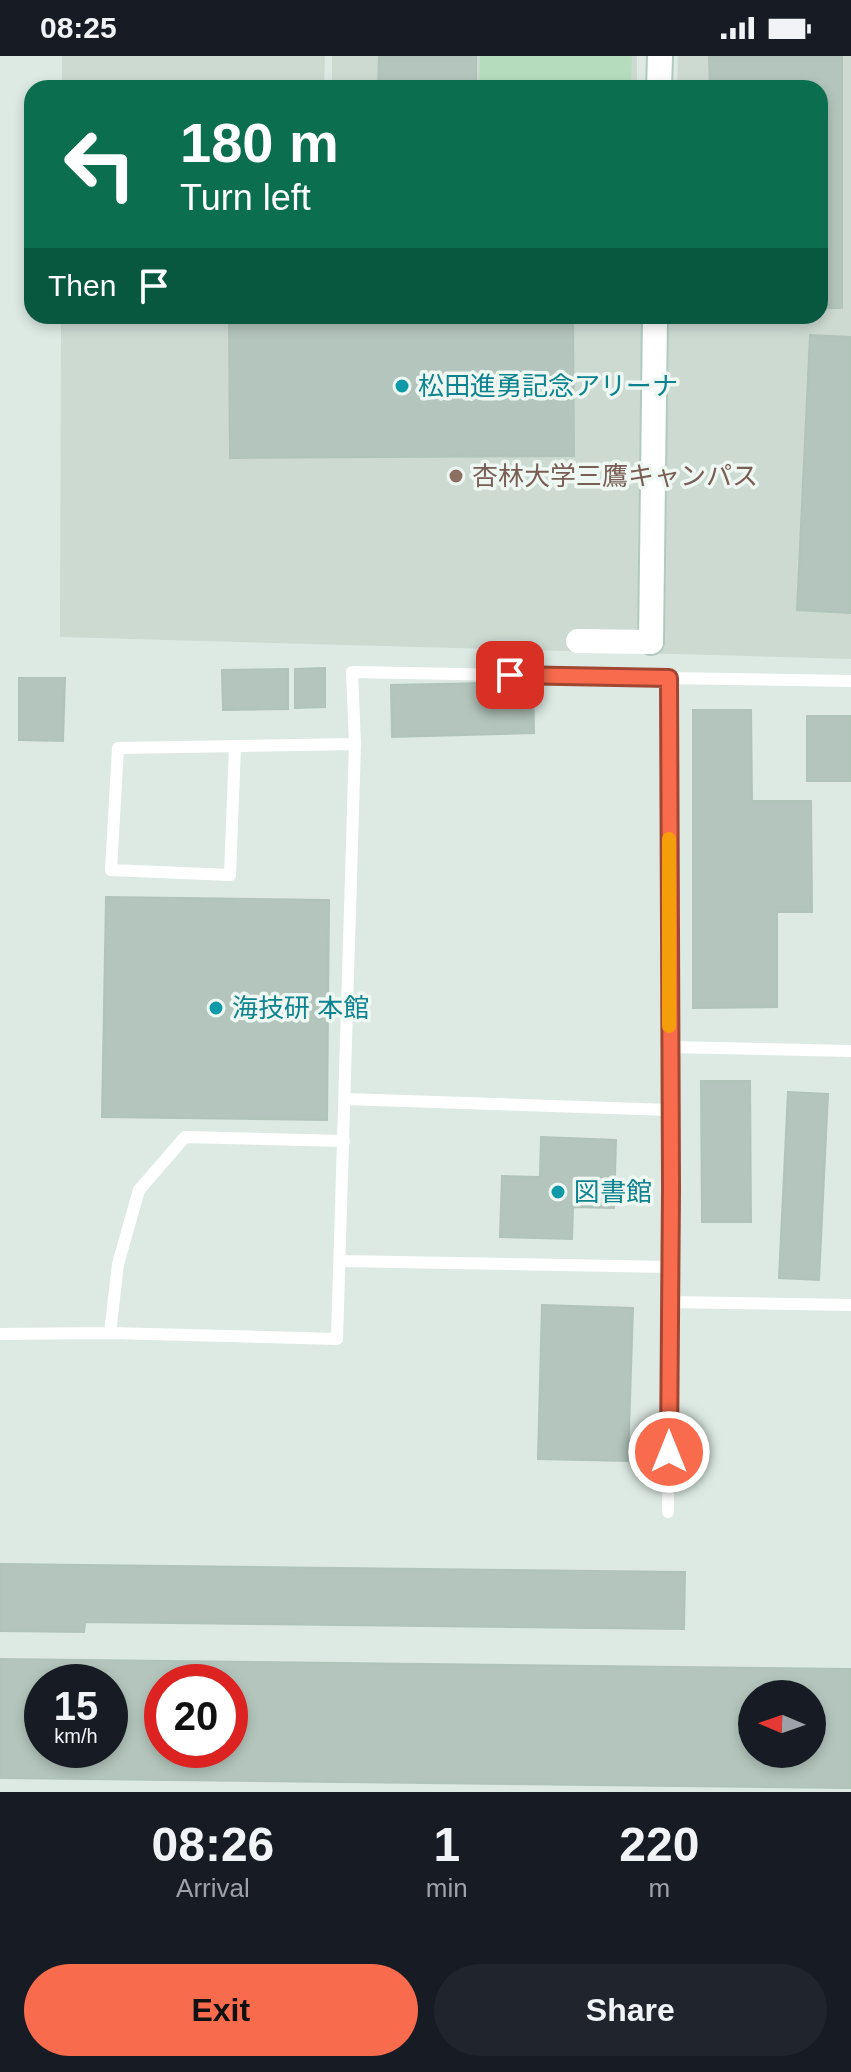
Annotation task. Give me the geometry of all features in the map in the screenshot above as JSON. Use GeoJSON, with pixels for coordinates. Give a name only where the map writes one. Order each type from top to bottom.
{"type":"FeatureCollection","features":[{"type":"Feature","properties":{"kind":"street"},"geometry":{"type":"LineString","coordinates":[[659,80],[660,56]]}},
{"type":"Feature","properties":{"kind":"street"},"geometry":{"type":"LineString","coordinates":[[578,641],[651,642],[655,324]]}},
{"type":"Feature","properties":{"kind":"lane"},"geometry":{"type":"LineString","coordinates":[[0,1334],[110,1333],[337,1339],[355,744],[352,672],[851,681]]}},
{"type":"Feature","properties":{"kind":"lane"},"geometry":{"type":"LineString","coordinates":[[668,1512],[669,678]]}},
{"type":"Feature","properties":{"kind":"lane"},"geometry":{"type":"LineString","coordinates":[[235,746],[230,875],[111,870],[118,748],[235,746],[355,744]]}},
{"type":"Feature","properties":{"kind":"lane"},"geometry":{"type":"LineString","coordinates":[[669,1047],[851,1051]]}},
{"type":"Feature","properties":{"kind":"lane"},"geometry":{"type":"LineString","coordinates":[[345,1099],[670,1110]]}},
{"type":"Feature","properties":{"kind":"lane"},"geometry":{"type":"LineString","coordinates":[[110,1333],[118,1264],[139,1190],[185,1137],[344,1141]]}},
{"type":"Feature","properties":{"kind":"lane"},"geometry":{"type":"LineString","coordinates":[[340,1261],[670,1267]]}},
{"type":"Feature","properties":{"kind":"lane"},"geometry":{"type":"LineString","coordinates":[[670,1302],[851,1305]]}},
{"type":"Feature","properties":{"kind":"shaded area"},"geometry":{"type":"Polygon","coordinates":[[[62,56],[325,56],[324,80],[62,80],[62,56]]]}},
{"type":"Feature","properties":{"kind":"shaded area"},"geometry":{"type":"Polygon","coordinates":[[[332,56],[637,56],[637,80],[332,80],[332,56]]]}},
{"type":"Feature","properties":{"kind":"shaded area","name":"杏林大学三鷹キャンパス"},"geometry":{"type":"Polygon","coordinates":[[[678,56],[851,56],[851,659],[60,637],[61,324],[828,324],[828,80],[677,80],[678,56]]]}},
{"type":"Feature","properties":{"kind":"green space"},"geometry":{"type":"Polygon","coordinates":[[[480,56],[632,56],[631,80],[479,80],[480,56]]]}},
{"type":"Feature","properties":{"kind":"building"},"geometry":{"type":"Polygon","coordinates":[[[379,56],[476,56],[476,80],[378,80],[379,56]]]}},
{"type":"Feature","properties":{"kind":"building"},"geometry":{"type":"Polygon","coordinates":[[[709,56],[842,56],[842,308],[828,308],[828,80],[710,80],[709,56]]]}},
{"type":"Feature","properties":{"kind":"building","name":"松田進勇記念アリーナ"},"geometry":{"type":"Polygon","coordinates":[[[229,324],[573,324],[574,456],[230,458],[229,324]]]}},
{"type":"Feature","properties":{"kind":"building"},"geometry":{"type":"Polygon","coordinates":[[[810,335],[851,337],[851,613],[797,610],[810,335]]]}},
{"type":"Feature","properties":{"kind":"building"},"geometry":{"type":"Polygon","coordinates":[[[325,668],[325,707],[295,708],[295,669],[325,668]]]}},
{"type":"Feature","properties":{"kind":"building"},"geometry":{"type":"Polygon","coordinates":[[[288,669],[288,709],[223,710],[222,670],[288,669]]]}},
{"type":"Feature","properties":{"kind":"building"},"geometry":{"type":"Polygon","coordinates":[[[19,678],[65,678],[63,741],[19,740],[19,678]]]}},
{"type":"Feature","properties":{"kind":"building"},"geometry":{"type":"Polygon","coordinates":[[[533,682],[534,733],[392,737],[391,685],[533,682]]]}},
{"type":"Feature","properties":{"kind":"building"},"geometry":{"type":"Polygon","coordinates":[[[693,710],[751,710],[752,801],[811,801],[812,912],[777,912],[777,1007],[693,1008],[693,710]]]}},
{"type":"Feature","properties":{"kind":"building"},"geometry":{"type":"Polygon","coordinates":[[[807,716],[851,716],[851,781],[807,781],[807,716]]]}},
{"type":"Feature","properties":{"kind":"building","name":"海技研 本館"},"geometry":{"type":"Polygon","coordinates":[[[106,897],[329,900],[327,1120],[102,1117],[106,897]]]}},
{"type":"Feature","properties":{"kind":"building"},"geometry":{"type":"Polygon","coordinates":[[[701,1081],[750,1081],[751,1222],[702,1222],[701,1081]]]}},
{"type":"Feature","properties":{"kind":"building"},"geometry":{"type":"Polygon","coordinates":[[[788,1092],[828,1094],[819,1280],[779,1278],[788,1092]]]}},
{"type":"Feature","properties":{"kind":"building","name":"図書館"},"geometry":{"type":"Polygon","coordinates":[[[541,1137],[616,1140],[614,1208],[573,1207],[572,1239],[500,1237],[502,1176],[540,1177],[541,1137]]]}},
{"type":"Feature","properties":{"kind":"building"},"geometry":{"type":"Polygon","coordinates":[[[542,1305],[633,1308],[628,1461],[538,1459],[542,1305]]]}},
{"type":"Feature","properties":{"kind":"building"},"geometry":{"type":"Polygon","coordinates":[[[0,1564],[685,1572],[684,1629],[85,1622],[84,1632],[0,1631],[0,1564]]]}},
{"type":"Feature","properties":{"kind":"building"},"geometry":{"type":"Polygon","coordinates":[[[0,1659],[851,1669],[851,1788],[0,1778],[0,1659]]]}},
{"type":"Feature","properties":{"kind":"slow traffic"},"geometry":{"type":"LineString","coordinates":[[669,839],[669,1026]]}},
{"type":"Feature","properties":{"kind":"place","name":"松田進勇記念アリーナ"},"geometry":{"type":"Point","coordinates":[402,386]}},
{"type":"Feature","properties":{"kind":"place","name":"杏林大学三鷹キャンパス"},"geometry":{"type":"Point","coordinates":[456,476]}},
{"type":"Feature","properties":{"kind":"place","name":"海技研 本館"},"geometry":{"type":"Point","coordinates":[216,1008]}},
{"type":"Feature","properties":{"kind":"place","name":"図書館"},"geometry":{"type":"Point","coordinates":[558,1192]}},
{"type":"Feature","properties":{"kind":"route"},"geometry":{"type":"LineString","coordinates":[[510,675],[669,678],[669,1452]]}}]}
